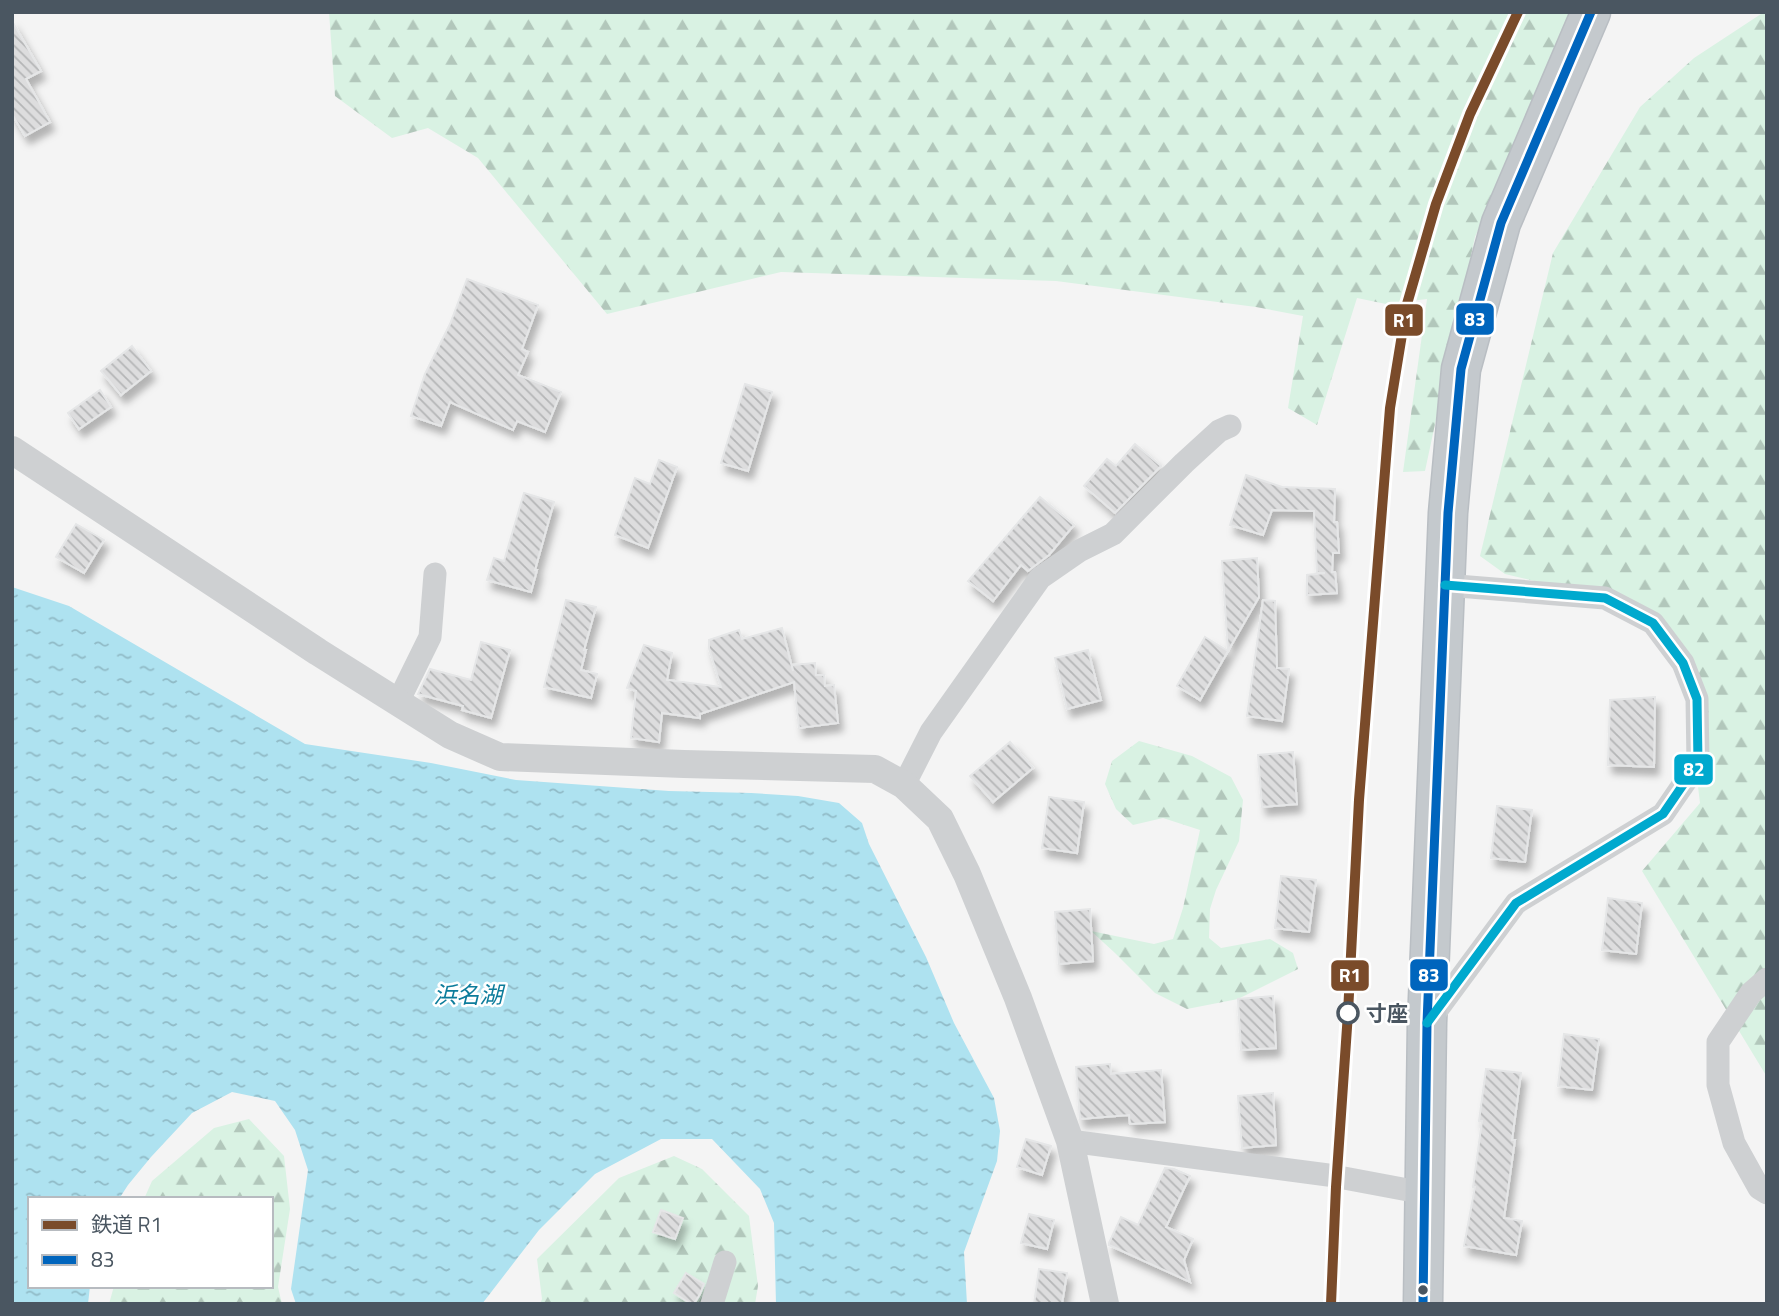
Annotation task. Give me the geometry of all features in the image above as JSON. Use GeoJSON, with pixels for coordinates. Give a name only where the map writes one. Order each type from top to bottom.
{"type":"FeatureCollection","features":[{"type":"Feature","properties":{"kind":"highway"},"geometry":{"type":"LineString","coordinates":[[1423,1304],[1427,1023],[1448,513],[1461,369],[1501,223],[1591,12]]}},
{"type":"Feature","properties":{"kind":"street"},"geometry":{"type":"LineString","coordinates":[[904,785],[931,732],[1040,578],[1079,551],[1113,534],[1184,463],[1219,431],[1230,426]]}},
{"type":"Feature","properties":{"kind":"street"},"geometry":{"type":"LineString","coordinates":[[12,450],[317,652],[450,735],[499,757],[875,769],[904,785],[940,819],[967,874],[1018,998],[1070,1140],[1105,1304]]}},
{"type":"Feature","properties":{"kind":"street"},"geometry":{"type":"LineString","coordinates":[[398,702],[430,637],[435,574]]}},
{"type":"Feature","properties":{"kind":"street"},"geometry":{"type":"LineString","coordinates":[[1427,1023],[1516,903],[1663,814],[1698,763],[1697,699],[1683,663],[1653,622],[1605,598],[1445,585]]}},
{"type":"Feature","properties":{"kind":"street"},"geometry":{"type":"LineString","coordinates":[[1767,979],[1751,993],[1718,1042],[1718,1085],[1734,1143],[1759,1188],[1767,1193]]}},
{"type":"Feature","properties":{"kind":"street"},"geometry":{"type":"LineString","coordinates":[[1070,1140],[1328,1175],[1424,1193]]}},
{"type":"Feature","properties":{"kind":"street"},"geometry":{"type":"LineString","coordinates":[[712,1304],[725,1262]]}},
{"type":"Feature","properties":{"kind":"green space"},"geometry":{"type":"Polygon","coordinates":[[[329,12],[1574,12],[1475,237],[1425,471],[1403,472],[1427,299],[1386,304],[1357,298],[1317,425],[1288,408],[1303,316],[1256,307],[1056,281],[781,272],[607,314],[478,158],[428,128],[392,138],[335,96],[329,12]]]}},
{"type":"Feature","properties":{"kind":"green space"},"geometry":{"type":"Polygon","coordinates":[[[1767,12],[1767,1077],[1642,871],[1700,803],[1683,663],[1605,598],[1505,574],[1480,556],[1553,253],[1640,107],[1694,58],[1767,12]]]}},
{"type":"Feature","properties":{"kind":"green space"},"geometry":{"type":"Polygon","coordinates":[[[1139,741],[1192,756],[1231,777],[1243,800],[1239,841],[1210,909],[1209,938],[1221,948],[1270,939],[1293,953],[1298,969],[1238,999],[1187,1009],[1155,993],[1091,931],[1154,944],[1173,939],[1183,908],[1200,830],[1163,818],[1133,825],[1116,809],[1105,784],[1112,761],[1139,741]]]}},
{"type":"Feature","properties":{"kind":"green space"},"geometry":{"type":"Polygon","coordinates":[[[249,1119],[284,1156],[290,1209],[278,1287],[282,1304],[109,1304],[113,1288],[273,1288],[273,1197],[145,1197],[152,1181],[214,1128],[249,1119]]]}},
{"type":"Feature","properties":{"kind":"green space"},"geometry":{"type":"Polygon","coordinates":[[[674,1156],[702,1169],[749,1216],[758,1286],[755,1304],[540,1304],[542,1299],[537,1259],[619,1178],[674,1156]]]}},
{"type":"Feature","properties":{"kind":"water","name":"浜名湖"},"geometry":{"type":"Polygon","coordinates":[[[12,587],[69,606],[305,744],[431,763],[516,780],[669,791],[798,796],[839,803],[862,823],[869,844],[926,957],[954,1023],[994,1098],[1000,1131],[997,1161],[964,1252],[967,1304],[776,1304],[774,1223],[760,1189],[712,1139],[661,1139],[595,1174],[539,1230],[482,1304],[296,1304],[291,1289],[308,1170],[295,1130],[275,1101],[232,1092],[192,1113],[151,1157],[120,1197],[28,1197],[28,1288],[90,1288],[88,1304],[12,1304],[12,587]]]}},
{"type":"Feature","properties":{"kind":"building"},"geometry":{"type":"Polygon","coordinates":[[[12,21],[41,71],[26,79],[50,122],[25,136],[12,114],[12,21]]]}},
{"type":"Feature","properties":{"kind":"building"},"geometry":{"type":"Polygon","coordinates":[[[467,279],[538,305],[522,349],[528,352],[518,375],[561,392],[545,432],[517,421],[513,430],[450,402],[441,426],[411,416],[425,374],[450,324],[467,279]]]}},
{"type":"Feature","properties":{"kind":"building"},"geometry":{"type":"Polygon","coordinates":[[[132,346],[151,371],[121,395],[101,371],[132,346]]]}},
{"type":"Feature","properties":{"kind":"building"},"geometry":{"type":"Polygon","coordinates":[[[745,384],[772,392],[748,471],[721,463],[745,384]]]}},
{"type":"Feature","properties":{"kind":"building"},"geometry":{"type":"Polygon","coordinates":[[[100,390],[111,407],[79,429],[68,413],[100,390]]]}},
{"type":"Feature","properties":{"kind":"building"},"geometry":{"type":"Polygon","coordinates":[[[1135,444],[1161,466],[1115,513],[1084,486],[1107,459],[1116,466],[1135,444]]]}},
{"type":"Feature","properties":{"kind":"building"},"geometry":{"type":"Polygon","coordinates":[[[659,460],[677,467],[648,548],[615,535],[635,478],[650,484],[659,460]]]}},
{"type":"Feature","properties":{"kind":"building"},"geometry":{"type":"Polygon","coordinates":[[[1246,475],[1282,487],[1335,489],[1334,522],[1337,522],[1339,553],[1333,553],[1332,572],[1335,572],[1337,593],[1307,595],[1307,575],[1325,573],[1317,573],[1314,511],[1272,510],[1263,535],[1230,525],[1246,475]]]}},
{"type":"Feature","properties":{"kind":"building"},"geometry":{"type":"Polygon","coordinates":[[[524,493],[554,502],[531,592],[487,580],[494,558],[504,561],[524,493]]]}},
{"type":"Feature","properties":{"kind":"building"},"geometry":{"type":"Polygon","coordinates":[[[1040,497],[1074,525],[1049,555],[1028,571],[1021,565],[993,601],[968,581],[1040,497]]]}},
{"type":"Feature","properties":{"kind":"building"},"geometry":{"type":"Polygon","coordinates":[[[76,524],[104,540],[84,573],[56,557],[76,524]]]}},
{"type":"Feature","properties":{"kind":"building"},"geometry":{"type":"Polygon","coordinates":[[[1257,558],[1259,597],[1228,651],[1222,561],[1257,558]]]}},
{"type":"Feature","properties":{"kind":"building"},"geometry":{"type":"Polygon","coordinates":[[[566,600],[596,607],[581,670],[597,674],[591,698],[544,687],[566,600]]]}},
{"type":"Feature","properties":{"kind":"building"},"geometry":{"type":"Polygon","coordinates":[[[1263,600],[1275,601],[1277,668],[1289,669],[1282,721],[1247,716],[1263,600]]]}},
{"type":"Feature","properties":{"kind":"building"},"geometry":{"type":"Polygon","coordinates":[[[782,628],[793,671],[792,665],[815,663],[816,675],[824,675],[825,686],[834,685],[838,723],[799,728],[794,682],[700,714],[700,718],[662,713],[659,742],[631,738],[636,691],[627,688],[644,645],[672,653],[667,680],[721,687],[709,640],[739,630],[742,639],[782,628]]]}},
{"type":"Feature","properties":{"kind":"building"},"geometry":{"type":"Polygon","coordinates":[[[1205,637],[1228,651],[1200,700],[1177,686],[1205,637]]]}},
{"type":"Feature","properties":{"kind":"building"},"geometry":{"type":"Polygon","coordinates":[[[481,642],[510,650],[491,718],[462,710],[463,706],[418,694],[430,669],[471,680],[481,642]]]}},
{"type":"Feature","properties":{"kind":"building"},"geometry":{"type":"Polygon","coordinates":[[[1088,650],[1101,700],[1067,709],[1055,658],[1088,650]]]}},
{"type":"Feature","properties":{"kind":"building"},"geometry":{"type":"Polygon","coordinates":[[[1655,697],[1654,767],[1608,765],[1610,700],[1655,697]]]}},
{"type":"Feature","properties":{"kind":"building"},"geometry":{"type":"Polygon","coordinates":[[[1010,742],[1033,768],[993,802],[970,776],[1010,742]]]}},
{"type":"Feature","properties":{"kind":"building"},"geometry":{"type":"Polygon","coordinates":[[[1293,752],[1297,804],[1262,807],[1258,755],[1293,752]]]}},
{"type":"Feature","properties":{"kind":"building"},"geometry":{"type":"Polygon","coordinates":[[[1049,797],[1084,802],[1077,853],[1042,848],[1049,797]]]}},
{"type":"Feature","properties":{"kind":"building"},"geometry":{"type":"Polygon","coordinates":[[[1497,806],[1532,810],[1525,862],[1491,858],[1497,806]]]}},
{"type":"Feature","properties":{"kind":"building"},"geometry":{"type":"Polygon","coordinates":[[[1281,876],[1316,880],[1309,932],[1275,928],[1281,876]]]}},
{"type":"Feature","properties":{"kind":"building"},"geometry":{"type":"Polygon","coordinates":[[[1608,898],[1642,903],[1636,954],[1602,950],[1608,898]]]}},
{"type":"Feature","properties":{"kind":"building"},"geometry":{"type":"Polygon","coordinates":[[[1090,909],[1093,961],[1059,964],[1055,912],[1090,909]]]}},
{"type":"Feature","properties":{"kind":"building"},"geometry":{"type":"Polygon","coordinates":[[[1273,996],[1276,1048],[1241,1050],[1238,999],[1273,996]]]}},
{"type":"Feature","properties":{"kind":"building"},"geometry":{"type":"Polygon","coordinates":[[[1564,1034],[1599,1039],[1592,1090],[1558,1086],[1564,1034]]]}},
{"type":"Feature","properties":{"kind":"building"},"geometry":{"type":"Polygon","coordinates":[[[1110,1064],[1111,1074],[1161,1070],[1165,1122],[1130,1124],[1129,1115],[1080,1119],[1076,1067],[1110,1064]]]}},
{"type":"Feature","properties":{"kind":"building"},"geometry":{"type":"Polygon","coordinates":[[[1486,1069],[1521,1073],[1504,1218],[1522,1221],[1516,1255],[1464,1246],[1475,1187],[1482,1121],[1479,1121],[1486,1069]]]}},
{"type":"Feature","properties":{"kind":"building"},"geometry":{"type":"Polygon","coordinates":[[[1273,1093],[1276,1145],[1242,1148],[1238,1096],[1273,1093]]]}},
{"type":"Feature","properties":{"kind":"building"},"geometry":{"type":"Polygon","coordinates":[[[1026,1139],[1051,1146],[1042,1175],[1017,1167],[1026,1139]]]}},
{"type":"Feature","properties":{"kind":"building"},"geometry":{"type":"Polygon","coordinates":[[[1165,1168],[1190,1176],[1166,1227],[1193,1239],[1184,1260],[1190,1282],[1109,1245],[1121,1217],[1138,1225],[1165,1168]]]}},
{"type":"Feature","properties":{"kind":"building"},"geometry":{"type":"Polygon","coordinates":[[[661,1210],[683,1218],[675,1239],[653,1232],[661,1210]]]}},
{"type":"Feature","properties":{"kind":"building"},"geometry":{"type":"Polygon","coordinates":[[[1029,1214],[1054,1220],[1047,1249],[1021,1243],[1029,1214]]]}},
{"type":"Feature","properties":{"kind":"building"},"geometry":{"type":"Polygon","coordinates":[[[1039,1269],[1067,1273],[1062,1304],[1034,1304],[1039,1269]]]}},
{"type":"Feature","properties":{"kind":"building"},"geometry":{"type":"Polygon","coordinates":[[[686,1273],[704,1284],[694,1304],[674,1293],[686,1273]]]}},
{"type":"Feature","properties":{"kind":"rail line","name":"R1"},"geometry":{"type":"LineString","coordinates":[[1331,1304],[1359,800],[1390,408],[1407,304],[1436,204],[1470,114],[1518,12]]}},
{"type":"Feature","properties":{"kind":"transit line","name":"83"},"geometry":{"type":"LineString","coordinates":[[1423,1304],[1427,1023],[1448,513],[1461,369],[1501,223],[1591,12]]}},
{"type":"Feature","properties":{"kind":"transit line","name":"82"},"geometry":{"type":"LineString","coordinates":[[1427,1023],[1516,903],[1663,814],[1698,763],[1697,699],[1683,663],[1653,623],[1605,598],[1445,585]]}},
{"type":"Feature","properties":{"kind":"place","name":"寸座"},"geometry":{"type":"Point","coordinates":[1348,1013]}}]}
